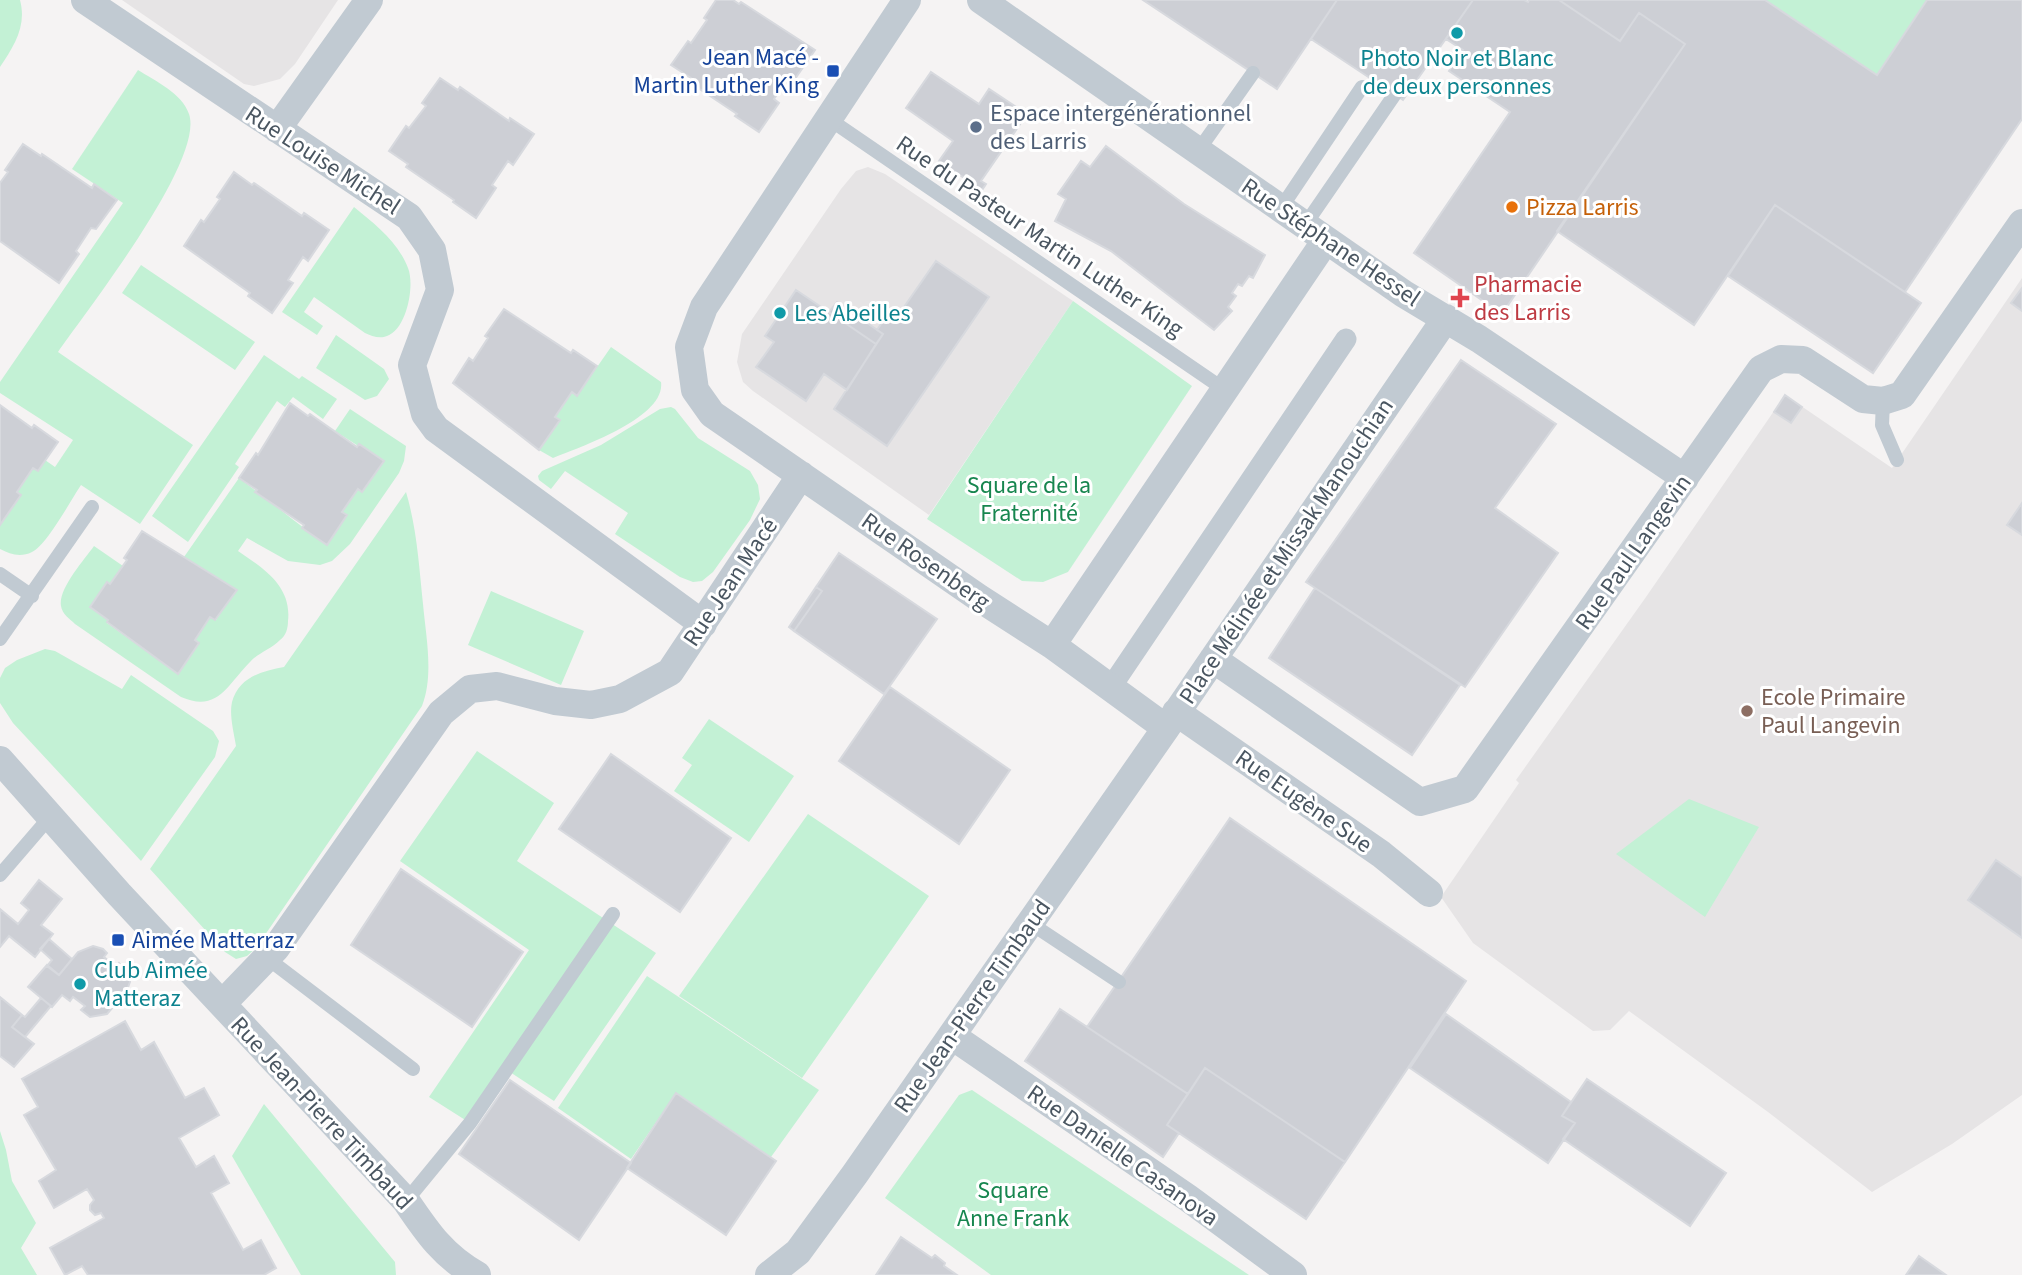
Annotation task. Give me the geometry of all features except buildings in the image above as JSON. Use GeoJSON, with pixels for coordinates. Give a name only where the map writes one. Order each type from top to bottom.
{"type":"FeatureCollection","features":[{"type":"Feature","properties":{"kind":"street","name":"Rue Louise Michel"},"geometry":{"type":"LineString","coordinates":[[85,0],[410,217],[432,250],[440,290],[412,365],[425,414],[436,429],[703,624]]}},
{"type":"Feature","properties":{"kind":"street"},"geometry":{"type":"LineString","coordinates":[[277,129],[369,0]]}},
{"type":"Feature","properties":{"kind":"street"},"geometry":{"type":"LineString","coordinates":[[801,475],[712,414],[695,390],[689,347],[704,307],[907,0]]}},
{"type":"Feature","properties":{"kind":"street","name":"Rue Stéphane Hessel"},"geometry":{"type":"LineString","coordinates":[[981,0],[1404,294],[1446,318],[1685,478]]}},
{"type":"Feature","properties":{"kind":"street"},"geometry":{"type":"LineString","coordinates":[[1883,401],[1902,395],[2022,223]]}},
{"type":"Feature","properties":{"kind":"street"},"geometry":{"type":"LineString","coordinates":[[1052,645],[1225,390],[1316,233]]}},
{"type":"Feature","properties":{"kind":"street","name":"Place Mélinée et Missak Manouchian"},"geometry":{"type":"LineString","coordinates":[[1052,645],[1111,687],[1171,720],[1446,318]]}},
{"type":"Feature","properties":{"kind":"street"},"geometry":{"type":"LineString","coordinates":[[1111,687],[1346,339]]}},
{"type":"Feature","properties":{"kind":"street","name":"Rue Paul Langevin"},"geometry":{"type":"LineString","coordinates":[[1213,659],[1420,802],[1465,789],[1761,369],[1781,359],[1804,360],[1863,399],[1883,401]]}},
{"type":"Feature","properties":{"kind":"street","name":"Rue Jean Macé"},"geometry":{"type":"LineString","coordinates":[[222,1004],[267,958],[441,713],[470,689],[497,686],[555,701],[592,705],[620,699],[670,672],[801,475]]}},
{"type":"Feature","properties":{"kind":"street","name":"Rue Rosenberg"},"geometry":{"type":"LineString","coordinates":[[801,475],[1052,645]]}},
{"type":"Feature","properties":{"kind":"street","name":"Rue Eugène Sue"},"geometry":{"type":"LineString","coordinates":[[1171,720],[1381,854],[1429,893]]}},
{"type":"Feature","properties":{"kind":"street","name":"Rue Jean-Pierre Timbaud"},"geometry":{"type":"LineString","coordinates":[[769,1275],[798,1252],[1171,720]]}},
{"type":"Feature","properties":{"kind":"street","name":"Rue Jean-Pierre Timbaud"},"geometry":{"type":"LineString","coordinates":[[0,760],[49,818],[407,1201],[430,1236],[460,1271]]}},
{"type":"Feature","properties":{"kind":"street","name":"Rue Danielle Casanova"},"geometry":{"type":"LineString","coordinates":[[952,1036],[1188,1198],[1293,1275]]}},
{"type":"Feature","properties":{"kind":"lane"},"geometry":{"type":"LineString","coordinates":[[1198,151],[1254,73]]}},
{"type":"Feature","properties":{"kind":"lane"},"geometry":{"type":"LineString","coordinates":[[1281,208],[1362,87]]}},
{"type":"Feature","properties":{"kind":"lane"},"geometry":{"type":"LineString","coordinates":[[1316,233],[1395,94]]}},
{"type":"Feature","properties":{"kind":"lane","name":"Rue du Pasteur Martin Luther King"},"geometry":{"type":"LineString","coordinates":[[829,119],[1225,390]]}},
{"type":"Feature","properties":{"kind":"lane"},"geometry":{"type":"LineString","coordinates":[[1883,401],[1882,425],[1897,460]]}},
{"type":"Feature","properties":{"kind":"lane"},"geometry":{"type":"LineString","coordinates":[[0,639],[92,508]]}},
{"type":"Feature","properties":{"kind":"lane"},"geometry":{"type":"LineString","coordinates":[[0,574],[32,596]]}},
{"type":"Feature","properties":{"kind":"lane"},"geometry":{"type":"LineString","coordinates":[[0,875],[49,818]]}},
{"type":"Feature","properties":{"kind":"lane"},"geometry":{"type":"LineString","coordinates":[[407,1201],[470,1123],[613,914]]}},
{"type":"Feature","properties":{"kind":"lane"},"geometry":{"type":"LineString","coordinates":[[1030,923],[1119,982]]}},
{"type":"Feature","properties":{"kind":"lane"},"geometry":{"type":"LineString","coordinates":[[267,958],[413,1069]]}},
{"type":"Feature","properties":{"kind":"shaded area"},"geometry":{"type":"Polygon","coordinates":[[[122,0],[338,0],[295,64],[280,79],[254,86],[244,84],[122,0]]]}},
{"type":"Feature","properties":{"kind":"shaded area"},"geometry":{"type":"Polygon","coordinates":[[[868,167],[885,174],[1073,301],[929,515],[753,391],[743,382],[737,362],[742,334],[841,189],[856,171],[868,167]]]}},
{"type":"Feature","properties":{"kind":"shaded area"},"geometry":{"type":"Polygon","coordinates":[[[2022,278],[2022,1095],[1952,1144],[1872,1192],[1629,1011],[1610,1030],[1593,1031],[1473,943],[1441,897],[1519,783],[1516,780],[1785,395],[1892,468],[2022,278]]]}},
{"type":"Feature","properties":{"kind":"green space"},"geometry":{"type":"Polygon","coordinates":[[[0,0],[20,0],[22,18],[14,43],[0,67],[0,0]]]}},
{"type":"Feature","properties":{"kind":"green space"},"geometry":{"type":"Polygon","coordinates":[[[1765,0],[1927,0],[1877,75],[1765,0]]]}},
{"type":"Feature","properties":{"kind":"green space"},"geometry":{"type":"Polygon","coordinates":[[[138,70],[167,88],[180,100],[189,114],[189,136],[179,165],[162,198],[116,270],[58,352],[193,445],[140,524],[81,485],[38,548],[23,555],[11,554],[0,549],[0,525],[21,495],[17,492],[33,468],[38,471],[45,460],[55,467],[73,440],[0,393],[0,382],[123,203],[72,169],[138,70]]]}},
{"type":"Feature","properties":{"kind":"green space"},"geometry":{"type":"Polygon","coordinates":[[[354,207],[392,242],[404,259],[410,276],[410,295],[404,316],[394,332],[384,337],[365,333],[314,297],[304,312],[323,326],[317,335],[282,312],[354,207]]]}},
{"type":"Feature","properties":{"kind":"green space"},"geometry":{"type":"Polygon","coordinates":[[[141,265],[255,342],[235,370],[122,293],[141,265]]]}},
{"type":"Feature","properties":{"kind":"green space","name":"Square de la Fraternité"},"geometry":{"type":"Polygon","coordinates":[[[1073,301],[1192,386],[1068,572],[1043,582],[1022,581],[927,519],[1073,301]]]}},
{"type":"Feature","properties":{"kind":"green space"},"geometry":{"type":"Polygon","coordinates":[[[336,335],[384,369],[389,379],[377,396],[365,400],[316,368],[336,335]]]}},
{"type":"Feature","properties":{"kind":"green space"},"geometry":{"type":"Polygon","coordinates":[[[611,347],[661,382],[659,395],[650,408],[600,439],[553,458],[539,450],[559,420],[555,417],[572,392],[577,396],[611,347]]]}},
{"type":"Feature","properties":{"kind":"green space"},"geometry":{"type":"Polygon","coordinates":[[[264,355],[299,379],[302,376],[337,399],[323,419],[293,397],[285,407],[277,401],[235,464],[239,467],[188,542],[152,516],[264,355]]]}},
{"type":"Feature","properties":{"kind":"green space"},"geometry":{"type":"Polygon","coordinates":[[[671,407],[698,438],[750,471],[758,485],[760,499],[750,520],[713,572],[702,581],[693,582],[680,577],[615,534],[628,513],[565,471],[551,489],[539,480],[538,476],[542,471],[601,445],[660,409],[671,407]]]}},
{"type":"Feature","properties":{"kind":"green space"},"geometry":{"type":"Polygon","coordinates":[[[350,409],[406,446],[399,473],[350,544],[332,561],[320,565],[288,561],[247,538],[238,551],[266,571],[281,588],[288,609],[288,626],[282,638],[253,659],[221,694],[204,702],[181,697],[75,624],[65,614],[61,606],[63,591],[94,546],[123,566],[110,584],[107,582],[91,607],[108,620],[107,623],[178,674],[199,643],[195,640],[210,617],[216,620],[236,590],[184,557],[239,478],[326,545],[347,515],[342,512],[358,489],[362,492],[383,462],[335,431],[350,409]]]}},
{"type":"Feature","properties":{"kind":"green space"},"geometry":{"type":"Polygon","coordinates":[[[406,492],[417,548],[427,643],[428,682],[422,706],[256,948],[247,956],[236,959],[225,952],[150,869],[236,746],[231,707],[235,693],[252,677],[284,667],[406,492]]]}},
{"type":"Feature","properties":{"kind":"green space"},"geometry":{"type":"Polygon","coordinates":[[[491,591],[584,631],[561,685],[468,645],[491,591]]]}},
{"type":"Feature","properties":{"kind":"green space"},"geometry":{"type":"Polygon","coordinates":[[[45,649],[55,651],[122,689],[131,675],[213,731],[219,741],[215,757],[141,861],[13,723],[0,703],[0,678],[5,668],[45,649]]]}},
{"type":"Feature","properties":{"kind":"green space"},"geometry":{"type":"Polygon","coordinates":[[[709,719],[794,776],[749,842],[674,791],[692,765],[682,758],[709,719]]]}},
{"type":"Feature","properties":{"kind":"green space"},"geometry":{"type":"Polygon","coordinates":[[[477,751],[554,803],[517,861],[656,953],[554,1101],[507,1070],[470,1123],[429,1097],[529,950],[400,861],[477,751]]]}},
{"type":"Feature","properties":{"kind":"green space"},"geometry":{"type":"Polygon","coordinates":[[[1689,799],[1759,827],[1705,917],[1616,854],[1689,799]]]}},
{"type":"Feature","properties":{"kind":"green space"},"geometry":{"type":"Polygon","coordinates":[[[808,814],[929,896],[802,1078],[679,996],[808,814]]]}},
{"type":"Feature","properties":{"kind":"green space"},"geometry":{"type":"Polygon","coordinates":[[[647,976],[819,1090],[771,1157],[676,1093],[631,1159],[558,1108],[647,976]]]}},
{"type":"Feature","properties":{"kind":"green space","name":"Square Anne Frank"},"geometry":{"type":"Polygon","coordinates":[[[972,1090],[1249,1275],[991,1275],[885,1198],[959,1095],[972,1090]]]}},
{"type":"Feature","properties":{"kind":"green space"},"geometry":{"type":"Polygon","coordinates":[[[264,1104],[395,1262],[396,1275],[301,1275],[232,1156],[264,1104]]]}},
{"type":"Feature","properties":{"kind":"green space"},"geometry":{"type":"Polygon","coordinates":[[[0,1131],[12,1181],[36,1223],[21,1248],[37,1275],[0,1275],[0,1131]]]}},
{"type":"Feature","properties":{"kind":"place","name":"Photo Noir et Blanc de deux personnes"},"geometry":{"type":"Point","coordinates":[1457,33]}},
{"type":"Feature","properties":{"kind":"place","name":"Jean Macé - Martin Luther King"},"geometry":{"type":"Point","coordinates":[833,71]}},
{"type":"Feature","properties":{"kind":"place","name":"Espace intergénérationnel des Larris"},"geometry":{"type":"Point","coordinates":[976,127]}},
{"type":"Feature","properties":{"kind":"place","name":"Pizza Larris"},"geometry":{"type":"Point","coordinates":[1512,207]}},
{"type":"Feature","properties":{"kind":"place","name":"Pharmacie des Larris"},"geometry":{"type":"Point","coordinates":[1460,298]}},
{"type":"Feature","properties":{"kind":"place","name":"Les Abeilles"},"geometry":{"type":"Point","coordinates":[780,313]}},
{"type":"Feature","properties":{"kind":"place","name":"Ecole Primaire Paul Langevin"},"geometry":{"type":"Point","coordinates":[1747,711]}},
{"type":"Feature","properties":{"kind":"place","name":"Aimée Matterraz"},"geometry":{"type":"Point","coordinates":[118,940]}},
{"type":"Feature","properties":{"kind":"place","name":"Club Aimée Matteraz"},"geometry":{"type":"Point","coordinates":[80,984]}}]}
